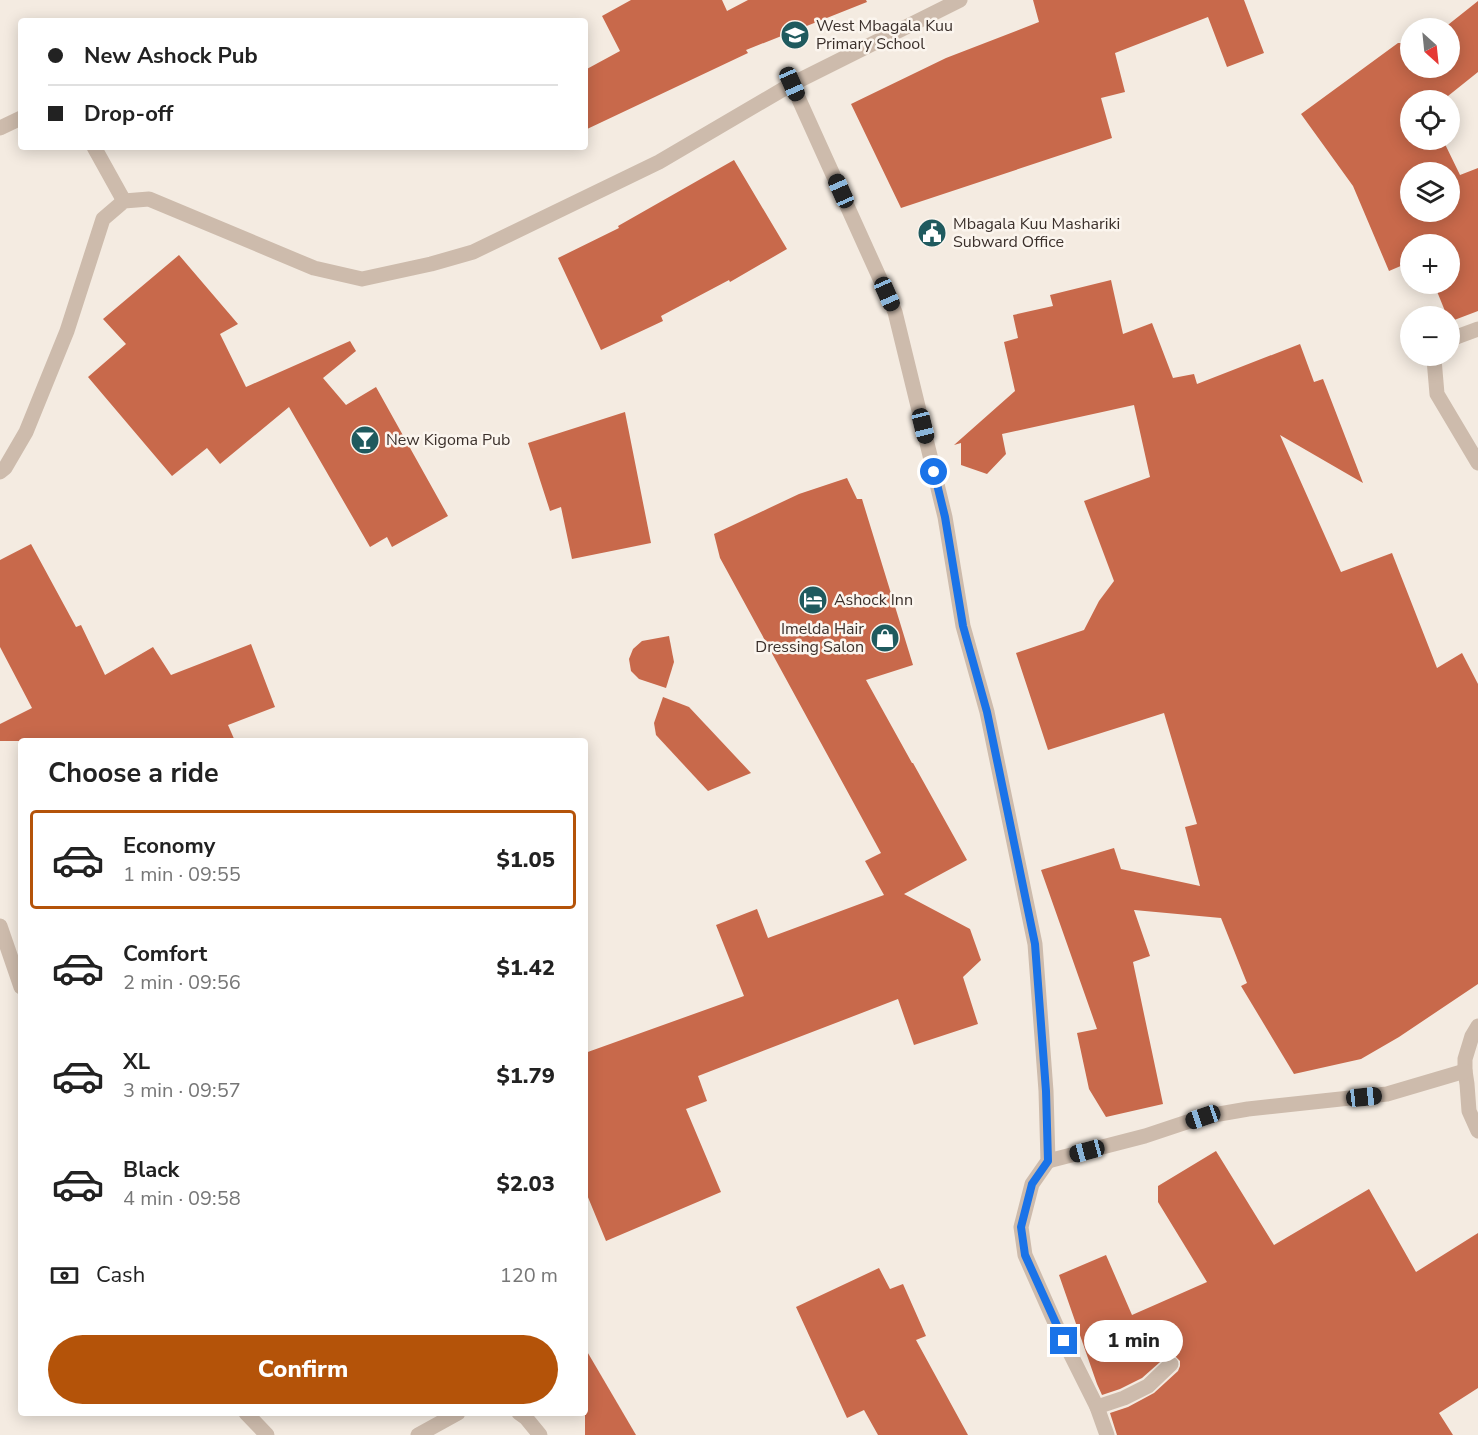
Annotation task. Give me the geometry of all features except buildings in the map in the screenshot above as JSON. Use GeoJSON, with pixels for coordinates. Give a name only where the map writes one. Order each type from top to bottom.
{"type":"FeatureCollection","features":[{"type":"Feature","properties":{"kind":"street"},"geometry":{"type":"LineString","coordinates":[[0,472],[5,468],[26,432],[55,362],[67,332],[103,219],[124,201],[149,199],[314,268],[362,279],[431,264],[473,252],[659,162],[792,84],[960,0]]}},
{"type":"Feature","properties":{"kind":"street"},"geometry":{"type":"LineString","coordinates":[[792,84],[895,312],[942,506],[963,626],[987,712],[1035,944],[1046,1091],[1048,1161],[1032,1184],[1021,1227],[1025,1255],[1056,1325],[1097,1407],[1107,1435]]}},
{"type":"Feature","properties":{"kind":"street"},"geometry":{"type":"LineString","coordinates":[[0,128],[18,119]]}},
{"type":"Feature","properties":{"kind":"street"},"geometry":{"type":"LineString","coordinates":[[96,150],[124,201]]}},
{"type":"Feature","properties":{"kind":"street"},"geometry":{"type":"LineString","coordinates":[[1460,336],[1478,329]]}},
{"type":"Feature","properties":{"kind":"street"},"geometry":{"type":"LineString","coordinates":[[1435,366],[1437,393],[1478,464]]}},
{"type":"Feature","properties":{"kind":"street"},"geometry":{"type":"LineString","coordinates":[[0,926],[18,978]]}},
{"type":"Feature","properties":{"kind":"street"},"geometry":{"type":"LineString","coordinates":[[1478,1026],[1472,1036],[1465,1059],[1469,1111],[1478,1131]]}},
{"type":"Feature","properties":{"kind":"street"},"geometry":{"type":"LineString","coordinates":[[1048,1161],[1145,1136],[1203,1117],[1248,1109],[1387,1094],[1465,1071]]}},
{"type":"Feature","properties":{"kind":"street"},"geometry":{"type":"LineString","coordinates":[[1097,1407],[1124,1398],[1148,1386],[1171,1364]]}},
{"type":"Feature","properties":{"kind":"street"},"geometry":{"type":"LineString","coordinates":[[249,1416],[267,1435]]}},
{"type":"Feature","properties":{"kind":"street"},"geometry":{"type":"LineString","coordinates":[[418,1435],[453,1416]]}},
{"type":"Feature","properties":{"kind":"street"},"geometry":{"type":"LineString","coordinates":[[523,1416],[540,1435]]}},
{"type":"Feature","properties":{"kind":"place","name":"West Mbagala Kuu Primary School"},"geometry":{"type":"Point","coordinates":[795,35]}},
{"type":"Feature","properties":{"kind":"place","name":"Mbagala Kuu Mashariki Subward Office"},"geometry":{"type":"Point","coordinates":[932,233]}},
{"type":"Feature","properties":{"kind":"place","name":"New Kigoma Pub"},"geometry":{"type":"Point","coordinates":[365,440]}},
{"type":"Feature","properties":{"kind":"place","name":"Ashock Inn"},"geometry":{"type":"Point","coordinates":[813,600]}},
{"type":"Feature","properties":{"kind":"place","name":"Imelda Hair Dressing Salon"},"geometry":{"type":"Point","coordinates":[885,638]}},
{"type":"Feature","properties":{"kind":"route"},"geometry":{"type":"LineString","coordinates":[[934,472],[945,517],[963,626],[987,712],[1035,944],[1046,1091],[1048,1161],[1032,1184],[1021,1227],[1025,1255],[1064,1341]]}}]}
